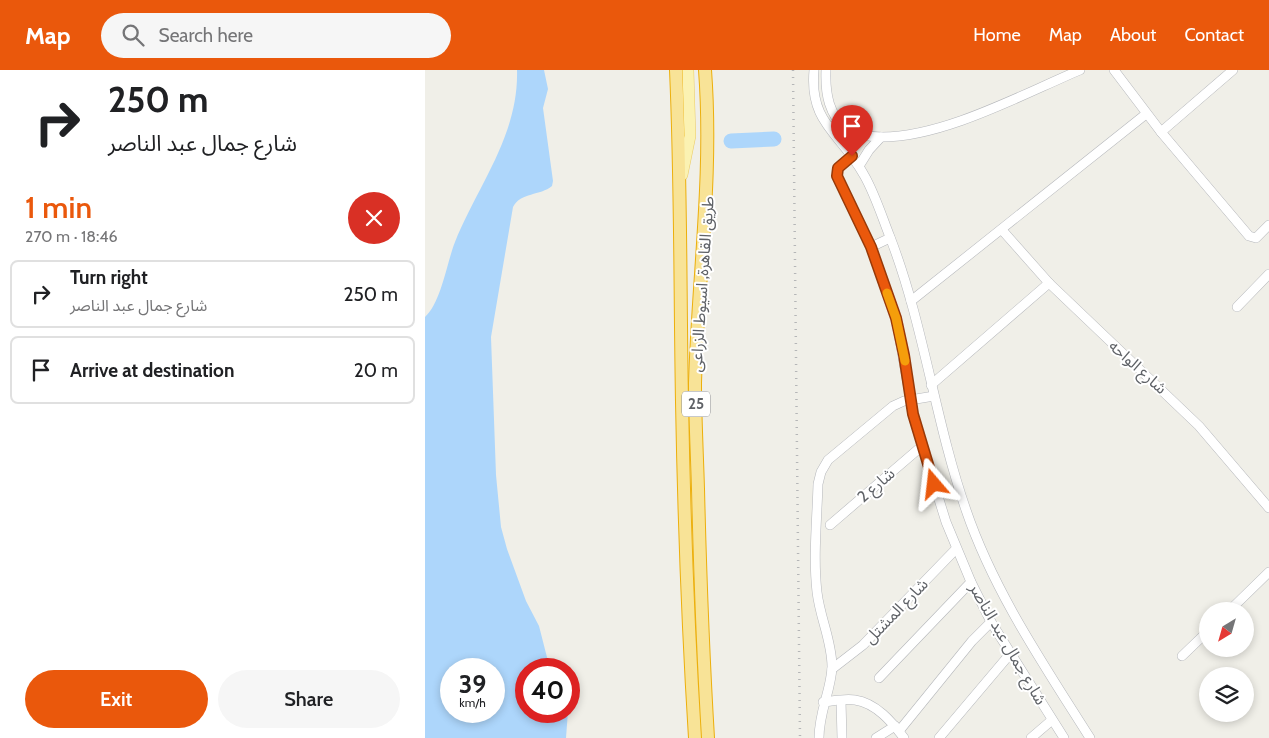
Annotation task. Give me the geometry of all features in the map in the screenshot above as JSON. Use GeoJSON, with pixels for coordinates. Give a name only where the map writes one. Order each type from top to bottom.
{"type":"FeatureCollection","features":[{"type":"Feature","properties":{"kind":"highway","name":"طريق القاهرة, اسيوط الزراعى"},"geometry":{"type":"LineString","coordinates":[[676,70],[680,181],[681,392],[687,592],[695,738]]}},
{"type":"Feature","properties":{"kind":"highway","name":"طريق القاهرة, اسيوط الزراعى"},"geometry":{"type":"LineString","coordinates":[[705,70],[707,196],[698,307],[695,385],[699,551],[708,738]]}},
{"type":"Feature","properties":{"kind":"main road"},"geometry":{"type":"LineString","coordinates":[[680,181],[690,136],[688,70]]}},
{"type":"Feature","properties":{"kind":"main road"},"geometry":{"type":"LineString","coordinates":[[706,87],[711,70]]}},
{"type":"Feature","properties":{"kind":"street","name":"شارع جمال عبد الناصر"},"geometry":{"type":"LineString","coordinates":[[814,70],[813,96],[821,118],[859,166],[890,238],[911,301],[933,396],[965,508],[976,537],[1014,615],[1090,738]]}},
{"type":"Feature","properties":{"kind":"street"},"geometry":{"type":"LineString","coordinates":[[826,70],[825,90],[829,107],[847,132]]}},
{"type":"Feature","properties":{"kind":"street"},"geometry":{"type":"LineString","coordinates":[[827,125],[847,132],[881,137],[916,133],[949,124],[1080,70]]}},
{"type":"Feature","properties":{"kind":"street"},"geometry":{"type":"LineString","coordinates":[[1114,70],[1146,114],[1249,236],[1256,238],[1269,224]]}},
{"type":"Feature","properties":{"kind":"street"},"geometry":{"type":"LineString","coordinates":[[1161,132],[1233,70]]}},
{"type":"Feature","properties":{"kind":"street"},"geometry":{"type":"LineString","coordinates":[[911,301],[1146,114]]}},
{"type":"Feature","properties":{"kind":"street"},"geometry":{"type":"LineString","coordinates":[[859,166],[869,150],[881,137]]}},
{"type":"Feature","properties":{"kind":"street","name":"شارع جمال عبد الناصر"},"geometry":{"type":"LineString","coordinates":[[852,156],[838,168],[836,174],[871,247],[896,318],[904,355],[910,400],[945,522],[991,622],[1064,738]]}},
{"type":"Feature","properties":{"kind":"street","name":"شارع الواحه"},"geometry":{"type":"LineString","coordinates":[[1002,230],[1049,283],[1177,402],[1269,508]]}},
{"type":"Feature","properties":{"kind":"street"},"geometry":{"type":"LineString","coordinates":[[871,247],[890,238]]}},
{"type":"Feature","properties":{"kind":"street"},"geometry":{"type":"LineString","coordinates":[[1237,307],[1269,274]]}},
{"type":"Feature","properties":{"kind":"street"},"geometry":{"type":"LineString","coordinates":[[931,386],[1049,283]]}},
{"type":"Feature","properties":{"kind":"street"},"geometry":{"type":"LineString","coordinates":[[819,738],[823,702],[832,669],[831,653],[819,608],[815,578],[818,484],[821,472],[838,451],[893,406],[910,400],[933,396]]}},
{"type":"Feature","properties":{"kind":"street","name":"شارع 2"},"geometry":{"type":"LineString","coordinates":[[830,525],[922,446]]}},
{"type":"Feature","properties":{"kind":"street","name":"شارع المشتل"},"geometry":{"type":"LineString","coordinates":[[832,669],[863,644],[957,548]]}},
{"type":"Feature","properties":{"kind":"street"},"geometry":{"type":"LineString","coordinates":[[1238,602],[1269,572]]}},
{"type":"Feature","properties":{"kind":"street"},"geometry":{"type":"LineString","coordinates":[[879,678],[971,582]]}},
{"type":"Feature","properties":{"kind":"street"},"geometry":{"type":"LineString","coordinates":[[876,738],[899,732],[972,641],[991,622]]}},
{"type":"Feature","properties":{"kind":"street"},"geometry":{"type":"LineString","coordinates":[[1182,656],[1199,640]]}},
{"type":"Feature","properties":{"kind":"street"},"geometry":{"type":"LineString","coordinates":[[939,738],[1010,654]]}},
{"type":"Feature","properties":{"kind":"street"},"geometry":{"type":"LineString","coordinates":[[823,702],[855,700],[872,706],[887,717],[899,732]]}},
{"type":"Feature","properties":{"kind":"street"},"geometry":{"type":"LineString","coordinates":[[841,701],[841,738]]}},
{"type":"Feature","properties":{"kind":"street"},"geometry":{"type":"LineString","coordinates":[[1031,738],[1052,720]]}},
{"type":"Feature","properties":{"kind":"water"},"geometry":{"type":"Polygon","coordinates":[[[517,70],[544,70],[548,89],[543,108],[553,181],[552,186],[526,196],[516,202],[513,207],[491,337],[496,475],[501,527],[526,601],[539,626],[547,658],[515,658],[515,723],[567,723],[566,738],[425,738],[425,317],[431,311],[435,302],[455,242],[495,159],[511,116],[516,94],[517,70]]]}},
{"type":"Feature","properties":{"kind":"waterway"},"geometry":{"type":"LineString","coordinates":[[731,141],[774,139]]}},
{"type":"Feature","properties":{"kind":"railway"},"geometry":{"type":"LineString","coordinates":[[793,70],[800,738]]}},
{"type":"Feature","properties":{"kind":"slow traffic"},"geometry":{"type":"LineString","coordinates":[[887,293],[896,318],[905,361]]}},
{"type":"Feature","properties":{"kind":"route"},"geometry":{"type":"LineString","coordinates":[[852,156],[838,168],[837,176],[871,247],[896,318],[913,414],[934,484]]}}]}
